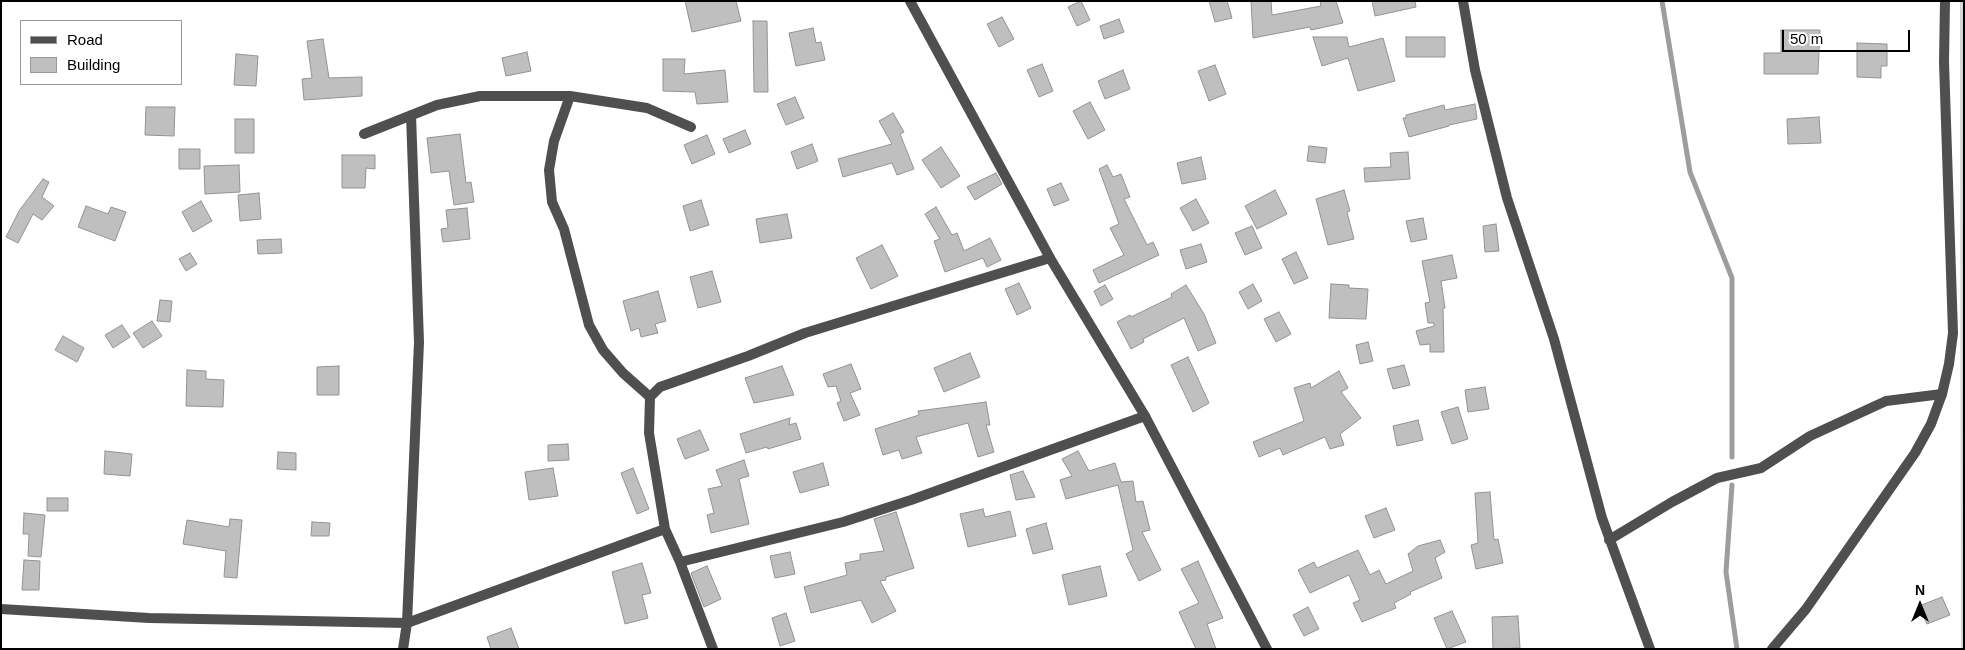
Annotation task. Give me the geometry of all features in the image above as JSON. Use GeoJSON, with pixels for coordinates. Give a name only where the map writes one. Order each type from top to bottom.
{"type":"FeatureCollection","features":[{"type":"Feature","properties":{"kind":"street"},"geometry":{"type":"LineString","coordinates":[[910,1],[1050,258],[1145,416],[1267,649]]}},
{"type":"Feature","properties":{"kind":"street"},"geometry":{"type":"LineString","coordinates":[[1463,1],[1475,70],[1507,198],[1554,339],[1609,540],[1650,649]]}},
{"type":"Feature","properties":{"kind":"street"},"geometry":{"type":"LineString","coordinates":[[1772,649],[1806,609],[1915,452],[1931,424],[1942,394],[1949,364],[1953,333],[1944,62],[1945,1]]}},
{"type":"Feature","properties":{"kind":"street"},"geometry":{"type":"LineString","coordinates":[[364,134],[437,105],[480,96],[570,96],[647,108],[691,127]]}},
{"type":"Feature","properties":{"kind":"street"},"geometry":{"type":"LineString","coordinates":[[570,96],[554,141],[549,170],[552,202],[564,229],[589,325],[603,350],[623,373],[650,397]]}},
{"type":"Feature","properties":{"kind":"street"},"geometry":{"type":"LineString","coordinates":[[404,649],[408,623],[419,342],[412,115]]}},
{"type":"Feature","properties":{"kind":"street"},"geometry":{"type":"LineString","coordinates":[[713,649],[680,562],[665,529],[649,433],[650,397],[660,387],[748,356],[805,333],[1050,258]]}},
{"type":"Feature","properties":{"kind":"street"},"geometry":{"type":"LineString","coordinates":[[1609,540],[1672,502],[1717,478],[1760,468],[1810,436],[1886,401],[1942,394]]}},
{"type":"Feature","properties":{"kind":"street"},"geometry":{"type":"LineString","coordinates":[[680,562],[843,522],[1145,416]]}},
{"type":"Feature","properties":{"kind":"street"},"geometry":{"type":"LineString","coordinates":[[1,609],[149,618],[408,623],[665,529]]}},
{"type":"Feature","properties":{"kind":"shaded area"},"geometry":{"type":"Polygon","coordinates":[[[1960,1],[1964,1],[1964,649],[1961,649],[1960,1]]]}},
{"type":"Feature","properties":{"kind":"building"},"geometry":{"type":"Polygon","coordinates":[[[685,1],[736,1],[741,21],[692,32],[685,1]]]}},
{"type":"Feature","properties":{"kind":"building"},"geometry":{"type":"Polygon","coordinates":[[[1081,1],[1090,20],[1077,26],[1068,7],[1081,1]]]}},
{"type":"Feature","properties":{"kind":"building"},"geometry":{"type":"Polygon","coordinates":[[[1209,1],[1227,1],[1232,18],[1215,22],[1209,1]]]}},
{"type":"Feature","properties":{"kind":"building"},"geometry":{"type":"Polygon","coordinates":[[[1251,1],[1271,1],[1272,15],[1321,6],[1320,1],[1336,1],[1343,23],[1311,30],[1310,27],[1253,38],[1251,1]]]}},
{"type":"Feature","properties":{"kind":"building"},"geometry":{"type":"Polygon","coordinates":[[[1372,1],[1415,1],[1416,7],[1375,16],[1372,1]]]}},
{"type":"Feature","properties":{"kind":"building"},"geometry":{"type":"Polygon","coordinates":[[[1002,17],[1014,39],[999,47],[987,24],[1002,17]]]}},
{"type":"Feature","properties":{"kind":"building"},"geometry":{"type":"Polygon","coordinates":[[[1119,19],[1124,32],[1104,39],[1100,26],[1119,19]]]}},
{"type":"Feature","properties":{"kind":"building"},"geometry":{"type":"Polygon","coordinates":[[[753,21],[767,21],[768,92],[754,92],[753,21]]]}},
{"type":"Feature","properties":{"kind":"building"},"geometry":{"type":"Polygon","coordinates":[[[813,28],[816,43],[821,42],[825,60],[796,66],[789,33],[813,28]]]}},
{"type":"Feature","properties":{"kind":"building"},"geometry":{"type":"Polygon","coordinates":[[[1781,30],[1820,30],[1818,74],[1764,74],[1764,53],[1781,53],[1781,30]]]}},
{"type":"Feature","properties":{"kind":"building"},"geometry":{"type":"Polygon","coordinates":[[[1313,37],[1347,37],[1349,47],[1383,38],[1395,81],[1358,91],[1348,58],[1322,66],[1313,37]]]}},
{"type":"Feature","properties":{"kind":"building"},"geometry":{"type":"Polygon","coordinates":[[[1406,37],[1445,37],[1445,57],[1406,57],[1406,37]]]}},
{"type":"Feature","properties":{"kind":"building"},"geometry":{"type":"Polygon","coordinates":[[[323,39],[329,78],[362,77],[362,96],[304,100],[302,79],[312,78],[307,41],[323,39]]]}},
{"type":"Feature","properties":{"kind":"building"},"geometry":{"type":"Polygon","coordinates":[[[1857,43],[1887,44],[1887,66],[1881,66],[1881,78],[1857,77],[1857,43]]]}},
{"type":"Feature","properties":{"kind":"building"},"geometry":{"type":"Polygon","coordinates":[[[527,52],[531,71],[506,76],[502,58],[527,52]]]}},
{"type":"Feature","properties":{"kind":"building"},"geometry":{"type":"Polygon","coordinates":[[[236,54],[258,56],[256,86],[234,85],[236,54]]]}},
{"type":"Feature","properties":{"kind":"building"},"geometry":{"type":"Polygon","coordinates":[[[663,59],[685,59],[684,74],[725,70],[728,102],[697,104],[695,92],[663,91],[663,59]]]}},
{"type":"Feature","properties":{"kind":"building"},"geometry":{"type":"Polygon","coordinates":[[[1042,64],[1053,91],[1039,97],[1027,70],[1042,64]]]}},
{"type":"Feature","properties":{"kind":"building"},"geometry":{"type":"Polygon","coordinates":[[[1215,65],[1226,94],[1209,101],[1198,71],[1215,65]]]}},
{"type":"Feature","properties":{"kind":"building"},"geometry":{"type":"Polygon","coordinates":[[[1123,70],[1130,89],[1105,99],[1098,81],[1123,70]]]}},
{"type":"Feature","properties":{"kind":"building"},"geometry":{"type":"Polygon","coordinates":[[[795,97],[804,118],[786,125],[777,104],[795,97]]]}},
{"type":"Feature","properties":{"kind":"building"},"geometry":{"type":"Polygon","coordinates":[[[1090,102],[1105,130],[1088,139],[1073,111],[1090,102]]]}},
{"type":"Feature","properties":{"kind":"building"},"geometry":{"type":"Polygon","coordinates":[[[1475,104],[1477,119],[1409,137],[1403,118],[1406,118],[1406,115],[1444,105],[1445,110],[1475,104]]]}},
{"type":"Feature","properties":{"kind":"building"},"geometry":{"type":"Polygon","coordinates":[[[146,107],[175,107],[174,136],[145,135],[146,107]]]}},
{"type":"Feature","properties":{"kind":"building"},"geometry":{"type":"Polygon","coordinates":[[[893,113],[904,132],[900,134],[914,169],[897,175],[892,163],[843,177],[838,159],[892,144],[879,121],[893,113]]]}},
{"type":"Feature","properties":{"kind":"building"},"geometry":{"type":"Polygon","coordinates":[[[1819,117],[1821,143],[1788,144],[1787,119],[1819,117]]]}},
{"type":"Feature","properties":{"kind":"building"},"geometry":{"type":"Polygon","coordinates":[[[235,119],[254,119],[254,153],[235,153],[235,119]]]}},
{"type":"Feature","properties":{"kind":"building"},"geometry":{"type":"Polygon","coordinates":[[[745,130],[751,144],[729,153],[723,139],[745,130]]]}},
{"type":"Feature","properties":{"kind":"building"},"geometry":{"type":"Polygon","coordinates":[[[460,134],[466,183],[471,182],[474,202],[454,205],[449,171],[431,173],[427,138],[460,134]]]}},
{"type":"Feature","properties":{"kind":"building"},"geometry":{"type":"Polygon","coordinates":[[[707,135],[715,154],[692,164],[684,145],[707,135]]]}},
{"type":"Feature","properties":{"kind":"building"},"geometry":{"type":"Polygon","coordinates":[[[812,144],[818,161],[797,169],[791,152],[812,144]]]}},
{"type":"Feature","properties":{"kind":"building"},"geometry":{"type":"Polygon","coordinates":[[[1309,146],[1327,148],[1325,163],[1307,161],[1309,146]]]}},
{"type":"Feature","properties":{"kind":"building"},"geometry":{"type":"Polygon","coordinates":[[[941,147],[960,176],[941,188],[922,160],[941,147]]]}},
{"type":"Feature","properties":{"kind":"building"},"geometry":{"type":"Polygon","coordinates":[[[179,149],[200,149],[200,169],[179,169],[179,149]]]}},
{"type":"Feature","properties":{"kind":"building"},"geometry":{"type":"Polygon","coordinates":[[[1408,152],[1410,179],[1365,182],[1364,168],[1391,167],[1390,153],[1408,152]]]}},
{"type":"Feature","properties":{"kind":"building"},"geometry":{"type":"Polygon","coordinates":[[[342,155],[375,155],[375,169],[366,168],[365,188],[342,188],[342,155]]]}},
{"type":"Feature","properties":{"kind":"building"},"geometry":{"type":"Polygon","coordinates":[[[1201,157],[1206,179],[1182,184],[1177,163],[1201,157]]]}},
{"type":"Feature","properties":{"kind":"building"},"geometry":{"type":"Polygon","coordinates":[[[239,165],[240,192],[205,194],[204,166],[239,165]]]}},
{"type":"Feature","properties":{"kind":"building"},"geometry":{"type":"Polygon","coordinates":[[[1107,165],[1113,177],[1121,174],[1130,197],[1124,199],[1147,245],[1153,242],[1159,255],[1099,283],[1093,270],[1124,255],[1110,228],[1119,224],[1099,169],[1107,165]]]}},
{"type":"Feature","properties":{"kind":"building"},"geometry":{"type":"Polygon","coordinates":[[[996,173],[1002,184],[975,200],[967,187],[996,173]]]}},
{"type":"Feature","properties":{"kind":"building"},"geometry":{"type":"Polygon","coordinates":[[[43,179],[49,182],[42,197],[54,206],[42,220],[33,214],[18,243],[6,237],[19,211],[43,179]]]}},
{"type":"Feature","properties":{"kind":"building"},"geometry":{"type":"Polygon","coordinates":[[[1061,183],[1069,200],[1054,206],[1047,189],[1061,183]]]}},
{"type":"Feature","properties":{"kind":"building"},"geometry":{"type":"Polygon","coordinates":[[[1275,190],[1287,214],[1257,229],[1245,206],[1275,190]]]}},
{"type":"Feature","properties":{"kind":"building"},"geometry":{"type":"Polygon","coordinates":[[[1344,190],[1350,211],[1347,212],[1354,239],[1328,245],[1316,199],[1344,190]]]}},
{"type":"Feature","properties":{"kind":"building"},"geometry":{"type":"Polygon","coordinates":[[[259,193],[261,219],[240,221],[238,195],[259,193]]]}},
{"type":"Feature","properties":{"kind":"building"},"geometry":{"type":"Polygon","coordinates":[[[1196,199],[1209,223],[1193,231],[1180,208],[1196,199]]]}},
{"type":"Feature","properties":{"kind":"building"},"geometry":{"type":"Polygon","coordinates":[[[701,200],[709,225],[690,231],[683,206],[701,200]]]}},
{"type":"Feature","properties":{"kind":"building"},"geometry":{"type":"Polygon","coordinates":[[[201,201],[212,221],[193,232],[182,212],[201,201]]]}},
{"type":"Feature","properties":{"kind":"building"},"geometry":{"type":"Polygon","coordinates":[[[86,206],[108,214],[111,207],[126,212],[115,241],[78,227],[86,206]]]}},
{"type":"Feature","properties":{"kind":"building"},"geometry":{"type":"Polygon","coordinates":[[[936,207],[952,235],[957,233],[964,251],[990,238],[1001,260],[987,267],[983,258],[945,272],[934,241],[940,239],[925,214],[936,207]]]}},
{"type":"Feature","properties":{"kind":"building"},"geometry":{"type":"Polygon","coordinates":[[[467,208],[470,239],[443,242],[441,229],[448,228],[446,210],[467,208]]]}},
{"type":"Feature","properties":{"kind":"building"},"geometry":{"type":"Polygon","coordinates":[[[787,214],[792,238],[760,243],[756,219],[787,214]]]}},
{"type":"Feature","properties":{"kind":"building"},"geometry":{"type":"Polygon","coordinates":[[[1423,218],[1427,239],[1411,242],[1406,221],[1423,218]]]}},
{"type":"Feature","properties":{"kind":"building"},"geometry":{"type":"Polygon","coordinates":[[[1496,224],[1499,251],[1485,252],[1483,226],[1496,224]]]}},
{"type":"Feature","properties":{"kind":"building"},"geometry":{"type":"Polygon","coordinates":[[[1252,226],[1262,248],[1245,255],[1235,233],[1252,226]]]}},
{"type":"Feature","properties":{"kind":"building"},"geometry":{"type":"Polygon","coordinates":[[[281,239],[282,253],[258,254],[257,240],[281,239]]]}},
{"type":"Feature","properties":{"kind":"building"},"geometry":{"type":"Polygon","coordinates":[[[1201,244],[1207,262],[1186,269],[1180,250],[1201,244]]]}},
{"type":"Feature","properties":{"kind":"building"},"geometry":{"type":"Polygon","coordinates":[[[882,245],[898,276],[871,289],[856,258],[882,245]]]}},
{"type":"Feature","properties":{"kind":"building"},"geometry":{"type":"Polygon","coordinates":[[[1296,252],[1308,278],[1294,284],[1282,259],[1296,252]]]}},
{"type":"Feature","properties":{"kind":"building"},"geometry":{"type":"Polygon","coordinates":[[[190,253],[197,264],[186,271],[179,259],[190,253]]]}},
{"type":"Feature","properties":{"kind":"building"},"geometry":{"type":"Polygon","coordinates":[[[1452,255],[1457,278],[1441,281],[1445,308],[1443,308],[1444,352],[1430,352],[1430,344],[1420,345],[1416,331],[1434,326],[1434,323],[1428,323],[1425,303],[1430,302],[1422,261],[1452,255]]]}},
{"type":"Feature","properties":{"kind":"building"},"geometry":{"type":"Polygon","coordinates":[[[712,271],[721,302],[698,308],[690,277],[712,271]]]}},
{"type":"Feature","properties":{"kind":"building"},"geometry":{"type":"Polygon","coordinates":[[[1019,283],[1031,308],[1017,315],[1005,289],[1019,283]]]}},
{"type":"Feature","properties":{"kind":"building"},"geometry":{"type":"Polygon","coordinates":[[[1253,284],[1262,301],[1248,309],[1239,292],[1253,284]]]}},
{"type":"Feature","properties":{"kind":"building"},"geometry":{"type":"Polygon","coordinates":[[[1331,284],[1349,285],[1349,288],[1368,289],[1366,319],[1329,318],[1331,284]]]}},
{"type":"Feature","properties":{"kind":"building"},"geometry":{"type":"Polygon","coordinates":[[[1105,285],[1113,299],[1101,306],[1094,291],[1105,285]]]}},
{"type":"Feature","properties":{"kind":"building"},"geometry":{"type":"Polygon","coordinates":[[[1186,285],[1204,314],[1216,343],[1198,351],[1184,318],[1143,339],[1144,342],[1131,349],[1117,322],[1172,297],[1171,294],[1186,285]]]}},
{"type":"Feature","properties":{"kind":"building"},"geometry":{"type":"Polygon","coordinates":[[[658,291],[666,321],[655,324],[658,333],[641,337],[639,328],[631,331],[623,301],[658,291]]]}},
{"type":"Feature","properties":{"kind":"building"},"geometry":{"type":"Polygon","coordinates":[[[160,300],[172,301],[170,322],[157,321],[160,300]]]}},
{"type":"Feature","properties":{"kind":"building"},"geometry":{"type":"Polygon","coordinates":[[[1279,312],[1291,334],[1276,342],[1264,319],[1279,312]]]}},
{"type":"Feature","properties":{"kind":"building"},"geometry":{"type":"Polygon","coordinates":[[[152,321],[162,336],[143,348],[133,333],[152,321]]]}},
{"type":"Feature","properties":{"kind":"building"},"geometry":{"type":"Polygon","coordinates":[[[122,325],[130,337],[113,348],[105,335],[122,325]]]}},
{"type":"Feature","properties":{"kind":"building"},"geometry":{"type":"Polygon","coordinates":[[[63,336],[84,348],[77,362],[55,350],[63,336]]]}},
{"type":"Feature","properties":{"kind":"building"},"geometry":{"type":"Polygon","coordinates":[[[1368,342],[1373,361],[1360,364],[1356,345],[1368,342]]]}},
{"type":"Feature","properties":{"kind":"building"},"geometry":{"type":"Polygon","coordinates":[[[970,353],[980,377],[944,392],[934,368],[970,353]]]}},
{"type":"Feature","properties":{"kind":"building"},"geometry":{"type":"Polygon","coordinates":[[[1188,357],[1209,403],[1193,412],[1171,365],[1188,357]]]}},
{"type":"Feature","properties":{"kind":"building"},"geometry":{"type":"Polygon","coordinates":[[[851,364],[861,389],[850,393],[860,415],[844,421],[837,403],[841,401],[836,386],[828,387],[823,374],[851,364]]]}},
{"type":"Feature","properties":{"kind":"building"},"geometry":{"type":"Polygon","coordinates":[[[1404,365],[1410,385],[1393,389],[1387,369],[1404,365]]]}},
{"type":"Feature","properties":{"kind":"building"},"geometry":{"type":"Polygon","coordinates":[[[339,366],[339,395],[317,395],[317,367],[339,366]]]}},
{"type":"Feature","properties":{"kind":"building"},"geometry":{"type":"Polygon","coordinates":[[[782,366],[794,395],[754,403],[745,378],[782,366]]]}},
{"type":"Feature","properties":{"kind":"building"},"geometry":{"type":"Polygon","coordinates":[[[187,370],[206,371],[206,379],[224,380],[223,407],[186,406],[187,370]]]}},
{"type":"Feature","properties":{"kind":"building"},"geometry":{"type":"Polygon","coordinates":[[[1339,371],[1348,388],[1341,392],[1361,418],[1340,434],[1344,445],[1330,449],[1325,437],[1283,455],[1280,448],[1259,457],[1253,442],[1304,421],[1294,388],[1310,383],[1311,388],[1339,371]]]}},
{"type":"Feature","properties":{"kind":"building"},"geometry":{"type":"Polygon","coordinates":[[[1485,387],[1489,409],[1468,412],[1465,390],[1485,387]]]}},
{"type":"Feature","properties":{"kind":"building"},"geometry":{"type":"Polygon","coordinates":[[[986,402],[990,425],[986,425],[994,452],[978,457],[968,423],[916,437],[922,453],[902,459],[899,450],[883,455],[875,429],[919,415],[918,411],[986,402]]]}},
{"type":"Feature","properties":{"kind":"building"},"geometry":{"type":"Polygon","coordinates":[[[1458,407],[1468,439],[1452,444],[1441,412],[1458,407]]]}},
{"type":"Feature","properties":{"kind":"building"},"geometry":{"type":"Polygon","coordinates":[[[790,418],[789,425],[796,423],[801,439],[768,449],[767,447],[746,453],[740,434],[790,418]]]}},
{"type":"Feature","properties":{"kind":"building"},"geometry":{"type":"Polygon","coordinates":[[[1418,420],[1423,440],[1397,446],[1393,426],[1418,420]]]}},
{"type":"Feature","properties":{"kind":"building"},"geometry":{"type":"Polygon","coordinates":[[[700,430],[709,450],[685,459],[677,439],[700,430]]]}},
{"type":"Feature","properties":{"kind":"building"},"geometry":{"type":"Polygon","coordinates":[[[568,444],[569,460],[548,461],[548,445],[568,444]]]}},
{"type":"Feature","properties":{"kind":"building"},"geometry":{"type":"Polygon","coordinates":[[[105,451],[132,454],[130,476],[104,474],[105,451]]]}},
{"type":"Feature","properties":{"kind":"building"},"geometry":{"type":"Polygon","coordinates":[[[1078,451],[1089,471],[1115,463],[1121,482],[1133,481],[1136,502],[1143,501],[1150,530],[1142,532],[1161,570],[1139,581],[1126,554],[1133,550],[1118,485],[1066,499],[1060,480],[1072,476],[1062,459],[1078,451]]]}},
{"type":"Feature","properties":{"kind":"building"},"geometry":{"type":"Polygon","coordinates":[[[278,452],[296,453],[296,470],[277,469],[278,452]]]}},
{"type":"Feature","properties":{"kind":"building"},"geometry":{"type":"Polygon","coordinates":[[[744,460],[749,476],[739,479],[749,524],[711,533],[707,515],[714,513],[708,489],[722,486],[716,470],[744,460]]]}},
{"type":"Feature","properties":{"kind":"building"},"geometry":{"type":"Polygon","coordinates":[[[823,463],[829,485],[800,493],[793,472],[823,463]]]}},
{"type":"Feature","properties":{"kind":"building"},"geometry":{"type":"Polygon","coordinates":[[[553,468],[558,496],[529,500],[525,472],[553,468]]]}},
{"type":"Feature","properties":{"kind":"building"},"geometry":{"type":"Polygon","coordinates":[[[633,468],[649,509],[637,514],[621,473],[633,468]]]}},
{"type":"Feature","properties":{"kind":"building"},"geometry":{"type":"Polygon","coordinates":[[[1023,471],[1035,497],[1016,500],[1010,475],[1023,471]]]}},
{"type":"Feature","properties":{"kind":"building"},"geometry":{"type":"Polygon","coordinates":[[[1490,492],[1494,540],[1498,539],[1503,563],[1476,569],[1471,545],[1478,543],[1475,493],[1490,492]]]}},
{"type":"Feature","properties":{"kind":"building"},"geometry":{"type":"Polygon","coordinates":[[[47,498],[68,498],[68,511],[47,511],[47,498]]]}},
{"type":"Feature","properties":{"kind":"building"},"geometry":{"type":"Polygon","coordinates":[[[1386,508],[1395,530],[1374,538],[1365,516],[1386,508]]]}},
{"type":"Feature","properties":{"kind":"building"},"geometry":{"type":"Polygon","coordinates":[[[983,509],[985,517],[1010,511],[1016,536],[968,547],[960,514],[983,509]]]}},
{"type":"Feature","properties":{"kind":"building"},"geometry":{"type":"Polygon","coordinates":[[[896,512],[914,568],[886,577],[886,580],[880,581],[896,611],[872,623],[861,600],[811,613],[804,587],[847,575],[845,563],[860,560],[860,554],[884,551],[874,519],[896,512]]]}},
{"type":"Feature","properties":{"kind":"building"},"geometry":{"type":"Polygon","coordinates":[[[24,513],[45,515],[41,557],[28,556],[29,534],[23,534],[24,513]]]}},
{"type":"Feature","properties":{"kind":"building"},"geometry":{"type":"Polygon","coordinates":[[[230,519],[242,520],[237,578],[224,577],[226,551],[183,544],[187,520],[229,527],[230,519]]]}},
{"type":"Feature","properties":{"kind":"building"},"geometry":{"type":"Polygon","coordinates":[[[312,522],[330,523],[329,536],[311,536],[312,522]]]}},
{"type":"Feature","properties":{"kind":"building"},"geometry":{"type":"Polygon","coordinates":[[[1046,523],[1053,549],[1033,554],[1026,529],[1046,523]]]}},
{"type":"Feature","properties":{"kind":"building"},"geometry":{"type":"Polygon","coordinates":[[[1440,540],[1445,552],[1435,558],[1442,578],[1410,592],[1411,594],[1394,603],[1396,608],[1362,622],[1353,603],[1360,600],[1349,575],[1310,593],[1298,570],[1314,562],[1317,568],[1358,550],[1370,575],[1379,570],[1386,584],[1413,571],[1408,554],[1418,546],[1440,540]]]}},
{"type":"Feature","properties":{"kind":"building"},"geometry":{"type":"Polygon","coordinates":[[[790,552],[795,574],[775,578],[770,556],[790,552]]]}},
{"type":"Feature","properties":{"kind":"building"},"geometry":{"type":"Polygon","coordinates":[[[24,560],[40,561],[39,590],[22,590],[24,560]]]}},
{"type":"Feature","properties":{"kind":"building"},"geometry":{"type":"Polygon","coordinates":[[[1198,561],[1223,618],[1207,624],[1216,649],[1196,649],[1179,612],[1199,603],[1181,569],[1198,561]]]}},
{"type":"Feature","properties":{"kind":"building"},"geometry":{"type":"Polygon","coordinates":[[[642,563],[651,593],[642,595],[648,618],[625,624],[612,572],[642,563]]]}},
{"type":"Feature","properties":{"kind":"building"},"geometry":{"type":"Polygon","coordinates":[[[707,566],[721,599],[704,607],[691,573],[707,566]]]}},
{"type":"Feature","properties":{"kind":"building"},"geometry":{"type":"Polygon","coordinates":[[[1100,566],[1107,596],[1069,605],[1062,575],[1100,566]]]}},
{"type":"Feature","properties":{"kind":"building"},"geometry":{"type":"Polygon","coordinates":[[[1942,597],[1950,615],[1927,624],[1919,606],[1942,597]]]}},
{"type":"Feature","properties":{"kind":"building"},"geometry":{"type":"Polygon","coordinates":[[[1308,607],[1319,629],[1304,636],[1293,615],[1308,607]]]}},
{"type":"Feature","properties":{"kind":"building"},"geometry":{"type":"Polygon","coordinates":[[[1452,611],[1466,642],[1447,649],[1434,618],[1452,611]]]}},
{"type":"Feature","properties":{"kind":"building"},"geometry":{"type":"Polygon","coordinates":[[[786,613],[795,641],[780,646],[772,618],[786,613]]]}},
{"type":"Feature","properties":{"kind":"building"},"geometry":{"type":"Polygon","coordinates":[[[1518,616],[1520,648],[1493,649],[1492,617],[1518,616]]]}},
{"type":"Feature","properties":{"kind":"building"},"geometry":{"type":"Polygon","coordinates":[[[511,628],[519,649],[491,649],[487,637],[511,628]]]}},
{"type":"Feature","properties":{"kind":"waterway"},"geometry":{"type":"LineString","coordinates":[[1662,1],[1690,172],[1732,278],[1732,457]]}},
{"type":"Feature","properties":{"kind":"waterway"},"geometry":{"type":"LineString","coordinates":[[1732,485],[1726,572],[1737,649]]}}]}
